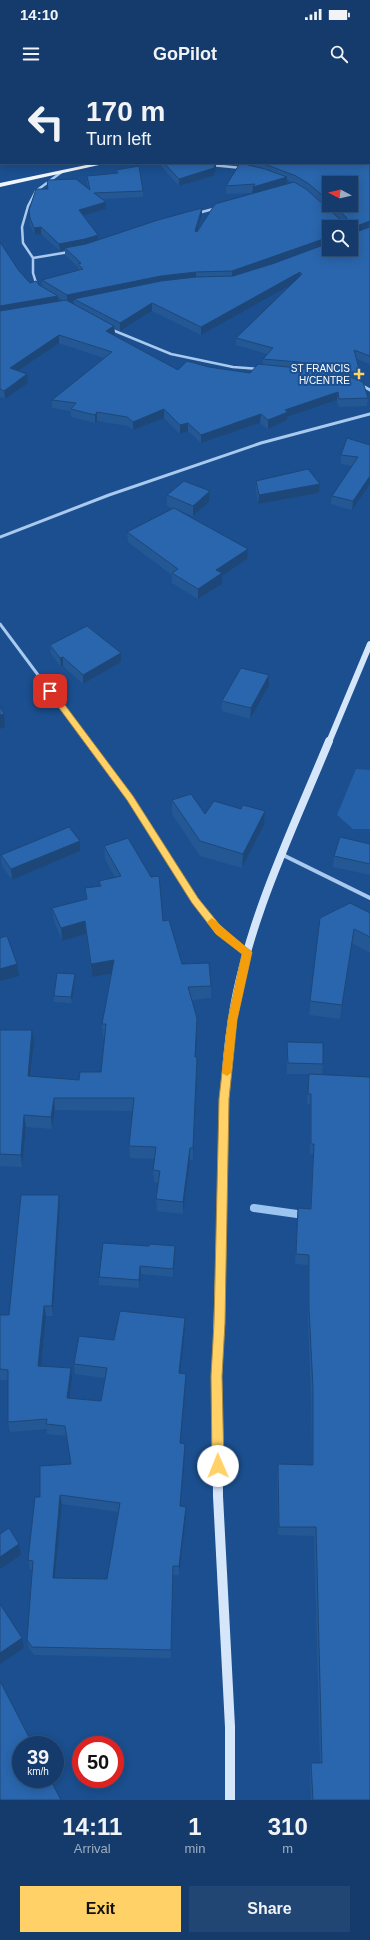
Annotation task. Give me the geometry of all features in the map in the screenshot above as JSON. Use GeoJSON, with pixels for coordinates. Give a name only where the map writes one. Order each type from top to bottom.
{"type":"FeatureCollection","features":[{"type":"Feature","properties":{"kind":"main road"},"geometry":{"type":"LineString","coordinates":[[0,185],[100,164]]}},
{"type":"Feature","properties":{"kind":"main road"},"geometry":{"type":"LineString","coordinates":[[230,1800],[230,1727],[218,1496],[217,1376],[220,1316],[224,1099],[232,1020],[247,952],[265,895],[370,644]]}},
{"type":"Feature","properties":{"kind":"street"},"geometry":{"type":"LineString","coordinates":[[204,164],[248,169]]}},
{"type":"Feature","properties":{"kind":"street"},"geometry":{"type":"LineString","coordinates":[[33,258],[26,251],[20,236],[28,205],[36,190],[64,171]]}},
{"type":"Feature","properties":{"kind":"street"},"geometry":{"type":"LineString","coordinates":[[196,214],[218,207]]}},
{"type":"Feature","properties":{"kind":"street"},"geometry":{"type":"LineString","coordinates":[[33,258],[73,251]]}},
{"type":"Feature","properties":{"kind":"street"},"geometry":{"type":"LineString","coordinates":[[33,258],[32,266],[34,282],[41,292]]}},
{"type":"Feature","properties":{"kind":"street"},"geometry":{"type":"LineString","coordinates":[[103,326],[171,354],[233,367],[266,370]]}},
{"type":"Feature","properties":{"kind":"street"},"geometry":{"type":"LineString","coordinates":[[355,382],[370,390]]}},
{"type":"Feature","properties":{"kind":"street"},"geometry":{"type":"LineString","coordinates":[[0,537],[109,495],[254,446],[370,414]]}},
{"type":"Feature","properties":{"kind":"street"},"geometry":{"type":"LineString","coordinates":[[0,624],[130,798],[195,901],[220,931],[247,952]]}},
{"type":"Feature","properties":{"kind":"street"},"geometry":{"type":"LineString","coordinates":[[283,855],[370,898]]}},
{"type":"Feature","properties":{"kind":"shaded area"},"geometry":{"type":"Polygon","coordinates":[[[356,769],[370,770],[370,829],[353,829],[337,815],[356,769]]]}},
{"type":"Feature","properties":{"kind":"building"},"geometry":{"type":"Polygon","coordinates":[[[165,164],[216,164],[214,168],[179,179],[165,164]]]}},
{"type":"Feature","properties":{"kind":"building"},"geometry":{"type":"Polygon","coordinates":[[[239,164],[265,169],[287,177],[253,187],[255,184],[226,186],[239,164]]]}},
{"type":"Feature","properties":{"kind":"building"},"geometry":{"type":"Polygon","coordinates":[[[263,164],[370,164],[370,221],[358,225],[358,220],[346,220],[347,218],[341,212],[358,212],[358,176],[322,176],[322,195],[309,184],[296,176],[263,164]]]}},
{"type":"Feature","properties":{"kind":"building"},"geometry":{"type":"Polygon","coordinates":[[[139,166],[143,191],[94,193],[106,202],[79,210],[98,235],[59,244],[41,227],[34,228],[29,210],[36,189],[48,189],[47,180],[76,179],[90,190],[87,176],[118,173],[116,170],[139,166]]]}},
{"type":"Feature","properties":{"kind":"building"},"geometry":{"type":"Polygon","coordinates":[[[294,182],[306,189],[322,203],[322,212],[332,212],[341,220],[322,220],[322,239],[232,271],[196,272],[161,276],[67,295],[42,280],[83,269],[78,264],[81,263],[65,248],[86,244],[158,220],[202,208],[195,231],[197,232],[215,204],[294,182]]]}},
{"type":"Feature","properties":{"kind":"building"},"geometry":{"type":"Polygon","coordinates":[[[370,227],[370,356],[354,350],[361,376],[338,367],[263,359],[273,348],[236,338],[302,274],[300,272],[201,327],[152,303],[120,323],[74,299],[161,281],[196,277],[233,276],[272,264],[322,246],[322,256],[358,256],[358,231],[370,227]]]}},
{"type":"Feature","properties":{"kind":"building"},"geometry":{"type":"Polygon","coordinates":[[[0,242],[19,271],[30,283],[36,281],[39,285],[58,296],[0,306],[0,242]]]}},
{"type":"Feature","properties":{"kind":"building"},"geometry":{"type":"Polygon","coordinates":[[[66,300],[114,326],[106,331],[178,370],[187,361],[209,367],[250,373],[258,364],[337,372],[363,382],[368,398],[339,399],[338,392],[285,410],[288,412],[268,420],[261,414],[201,435],[188,423],[180,425],[164,409],[133,422],[127,417],[97,412],[95,415],[71,409],[76,403],[52,400],[112,352],[59,335],[10,368],[27,374],[4,391],[0,389],[0,311],[66,300]]]}},
{"type":"Feature","properties":{"kind":"building"},"geometry":{"type":"Polygon","coordinates":[[[347,438],[370,445],[370,476],[353,501],[332,496],[358,457],[341,455],[347,438]]]}},
{"type":"Feature","properties":{"kind":"building"},"geometry":{"type":"Polygon","coordinates":[[[308,469],[320,484],[259,495],[256,481],[308,469]]]}},
{"type":"Feature","properties":{"kind":"building"},"geometry":{"type":"Polygon","coordinates":[[[184,481],[210,491],[193,506],[167,495],[184,481]]]}},
{"type":"Feature","properties":{"kind":"building"},"geometry":{"type":"Polygon","coordinates":[[[174,508],[248,549],[216,570],[222,573],[198,589],[172,573],[178,569],[127,532],[174,508]]]}},
{"type":"Feature","properties":{"kind":"building"},"geometry":{"type":"Polygon","coordinates":[[[87,626],[121,653],[83,675],[63,657],[60,658],[50,645],[87,626]]]}},
{"type":"Feature","properties":{"kind":"building"},"geometry":{"type":"Polygon","coordinates":[[[241,668],[269,675],[251,708],[222,701],[241,668]]]}},
{"type":"Feature","properties":{"kind":"building"},"geometry":{"type":"Polygon","coordinates":[[[0,706],[4,714],[0,715],[0,706]]]}},
{"type":"Feature","properties":{"kind":"building"},"geometry":{"type":"Polygon","coordinates":[[[191,794],[205,814],[214,801],[241,809],[243,805],[265,811],[243,854],[200,841],[172,800],[191,794]]]}},
{"type":"Feature","properties":{"kind":"building"},"geometry":{"type":"Polygon","coordinates":[[[69,827],[80,841],[11,869],[1,855],[69,827]]]}},
{"type":"Feature","properties":{"kind":"building"},"geometry":{"type":"Polygon","coordinates":[[[340,837],[370,844],[370,864],[334,856],[340,837]]]}},
{"type":"Feature","properties":{"kind":"building"},"geometry":{"type":"Polygon","coordinates":[[[128,838],[151,877],[159,876],[163,921],[169,920],[182,964],[209,963],[211,986],[188,987],[197,1018],[195,1057],[197,1057],[193,1148],[190,1148],[183,1202],[156,1199],[160,1171],[153,1170],[156,1147],[129,1146],[134,1098],[54,1098],[51,1117],[24,1115],[21,1155],[0,1154],[0,1030],[32,1030],[28,1076],[79,1080],[80,1072],[101,1072],[106,1024],[102,1024],[114,960],[91,964],[85,921],[61,928],[52,908],[87,899],[85,888],[101,886],[99,881],[121,876],[104,846],[128,838]]]}},
{"type":"Feature","properties":{"kind":"building"},"geometry":{"type":"Polygon","coordinates":[[[350,903],[370,913],[370,937],[354,929],[342,1005],[310,1001],[320,918],[350,903]]]}},
{"type":"Feature","properties":{"kind":"building"},"geometry":{"type":"Polygon","coordinates":[[[7,936],[17,964],[0,969],[0,938],[7,936]]]}},
{"type":"Feature","properties":{"kind":"building"},"geometry":{"type":"Polygon","coordinates":[[[57,973],[75,974],[71,997],[54,996],[57,973]]]}},
{"type":"Feature","properties":{"kind":"building"},"geometry":{"type":"Polygon","coordinates":[[[287,1042],[323,1043],[323,1064],[288,1063],[287,1042]]]}},
{"type":"Feature","properties":{"kind":"building"},"geometry":{"type":"Polygon","coordinates":[[[309,1074],[370,1077],[370,1800],[313,1800],[311,1763],[322,1763],[316,1527],[279,1527],[278,1464],[313,1465],[313,1388],[309,1309],[309,1255],[296,1254],[298,1208],[311,1209],[314,1144],[311,1144],[311,1094],[308,1094],[309,1074]]]}},
{"type":"Feature","properties":{"kind":"building"},"geometry":{"type":"Polygon","coordinates":[[[21,1195],[59,1195],[52,1306],[44,1306],[38,1366],[71,1368],[67,1398],[101,1401],[107,1368],[74,1364],[79,1336],[114,1340],[120,1311],[185,1318],[179,1373],[186,1374],[180,1443],[185,1444],[180,1506],[186,1507],[179,1566],[173,1566],[171,1650],[32,1647],[27,1640],[33,1561],[28,1560],[35,1497],[40,1497],[40,1466],[71,1464],[65,1426],[46,1424],[47,1419],[8,1422],[8,1370],[0,1369],[0,1315],[9,1315],[21,1195]],[[60,1495],[53,1578],[107,1579],[120,1503],[60,1495]]]}},
{"type":"Feature","properties":{"kind":"building"},"geometry":{"type":"Polygon","coordinates":[[[103,1243],[175,1246],[173,1269],[140,1266],[139,1280],[99,1277],[103,1243]]]}},
{"type":"Feature","properties":{"kind":"building"},"geometry":{"type":"Polygon","coordinates":[[[9,1528],[19,1544],[0,1557],[0,1534],[9,1528]]]}},
{"type":"Feature","properties":{"kind":"building"},"geometry":{"type":"Polygon","coordinates":[[[0,1604],[22,1638],[0,1653],[0,1604]]]}},
{"type":"Feature","properties":{"kind":"building"},"geometry":{"type":"Polygon","coordinates":[[[0,1681],[28,1736],[12,1736],[12,1788],[55,1788],[61,1800],[0,1800],[0,1681]]]}},
{"type":"Feature","properties":{"kind":"waterway"},"geometry":{"type":"LineString","coordinates":[[253,1208],[258,1209]]}},
{"type":"Feature","properties":{"kind":"waterway"},"geometry":{"type":"LineString","coordinates":[[258,1209],[262,1209]]}},
{"type":"Feature","properties":{"kind":"waterway"},"geometry":{"type":"LineString","coordinates":[[258,1209],[297,1214]]}},
{"type":"Feature","properties":{"kind":"slow traffic"},"geometry":{"type":"LineString","coordinates":[[212,922],[220,931],[247,952],[232,1020],[227,1073]]}},
{"type":"Feature","properties":{"kind":"place","name":"ST FRANCIS H/CENTRE"},"geometry":{"type":"Point","coordinates":[359,374]}},
{"type":"Feature","properties":{"kind":"route"},"geometry":{"type":"LineString","coordinates":[[50,691],[130,798],[195,901],[220,931],[247,952],[232,1020],[224,1099],[217,1376],[218,1466]]}}]}
